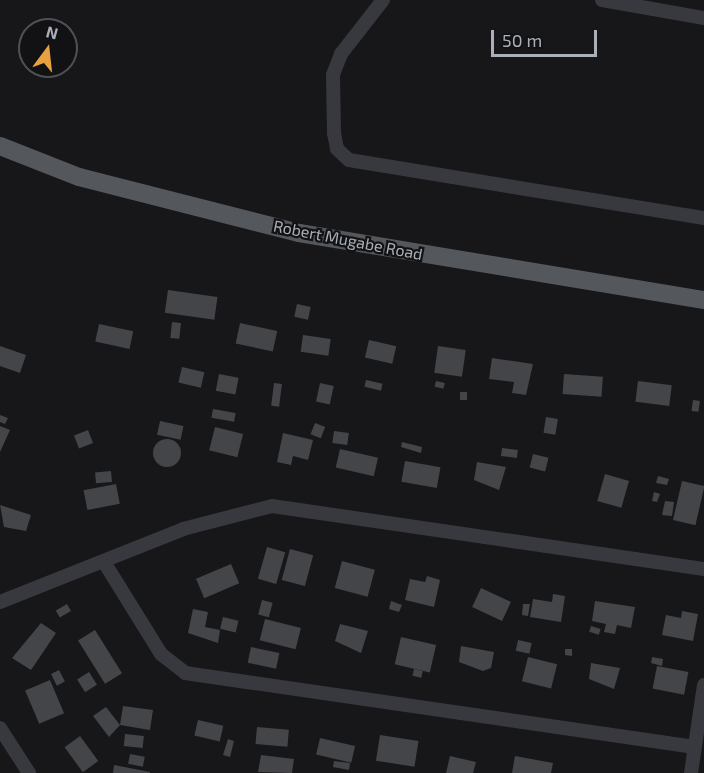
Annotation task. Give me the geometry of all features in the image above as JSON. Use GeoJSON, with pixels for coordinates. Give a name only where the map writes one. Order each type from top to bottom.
{"type":"FeatureCollection","features":[{"type":"Feature","properties":{"kind":"main road","name":"Robert Mugabe Road"},"geometry":{"type":"LineString","coordinates":[[0,146],[79,177],[299,233],[704,300]]}},
{"type":"Feature","properties":{"kind":"street"},"geometry":{"type":"LineString","coordinates":[[383,0],[341,54],[333,75],[334,133],[337,149],[349,160],[704,218]]}},
{"type":"Feature","properties":{"kind":"street"},"geometry":{"type":"LineString","coordinates":[[602,0],[704,18]]}},
{"type":"Feature","properties":{"kind":"street"},"geometry":{"type":"LineString","coordinates":[[1,601],[183,529],[272,506],[704,569]]}},
{"type":"Feature","properties":{"kind":"street"},"geometry":{"type":"LineString","coordinates":[[104,562],[161,654],[185,673],[695,747]]}},
{"type":"Feature","properties":{"kind":"street"},"geometry":{"type":"LineString","coordinates":[[691,773],[704,684]]}},
{"type":"Feature","properties":{"kind":"street"},"geometry":{"type":"LineString","coordinates":[[0,728],[29,773]]}},
{"type":"Feature","properties":{"kind":"building"},"geometry":{"type":"Polygon","coordinates":[[[168,290],[218,297],[214,320],[165,313],[168,290]]]}},
{"type":"Feature","properties":{"kind":"building"},"geometry":{"type":"Polygon","coordinates":[[[297,304],[311,307],[308,320],[294,317],[297,304]]]}},
{"type":"Feature","properties":{"kind":"building"},"geometry":{"type":"Polygon","coordinates":[[[172,322],[181,323],[179,339],[170,338],[172,322]]]}},
{"type":"Feature","properties":{"kind":"building"},"geometry":{"type":"Polygon","coordinates":[[[240,323],[277,331],[273,351],[236,344],[240,323]]]}},
{"type":"Feature","properties":{"kind":"building"},"geometry":{"type":"Polygon","coordinates":[[[99,324],[133,331],[129,349],[95,342],[99,324]]]}},
{"type":"Feature","properties":{"kind":"building"},"geometry":{"type":"Polygon","coordinates":[[[303,335],[331,339],[328,356],[301,352],[303,335]]]}},
{"type":"Feature","properties":{"kind":"building"},"geometry":{"type":"Polygon","coordinates":[[[369,340],[396,346],[392,364],[365,358],[369,340]]]}},
{"type":"Feature","properties":{"kind":"building"},"geometry":{"type":"Polygon","coordinates":[[[0,346],[26,355],[20,373],[0,366],[0,346]]]}},
{"type":"Feature","properties":{"kind":"building"},"geometry":{"type":"Polygon","coordinates":[[[438,346],[466,350],[462,377],[434,373],[438,346]]]}},
{"type":"Feature","properties":{"kind":"building"},"geometry":{"type":"Polygon","coordinates":[[[492,358],[533,364],[526,395],[512,393],[514,382],[489,379],[492,358]]]}},
{"type":"Feature","properties":{"kind":"building"},"geometry":{"type":"Polygon","coordinates":[[[182,367],[204,372],[201,388],[178,383],[182,367]]]}},
{"type":"Feature","properties":{"kind":"building"},"geometry":{"type":"Polygon","coordinates":[[[219,374],[239,378],[235,395],[216,391],[219,374]]]}},
{"type":"Feature","properties":{"kind":"building"},"geometry":{"type":"Polygon","coordinates":[[[564,374],[603,377],[602,397],[563,394],[564,374]]]}},
{"type":"Feature","properties":{"kind":"building"},"geometry":{"type":"Polygon","coordinates":[[[366,380],[383,384],[381,391],[364,387],[366,380]]]}},
{"type":"Feature","properties":{"kind":"building"},"geometry":{"type":"Polygon","coordinates":[[[436,381],[445,383],[443,389],[435,387],[436,381]]]}},
{"type":"Feature","properties":{"kind":"building"},"geometry":{"type":"Polygon","coordinates":[[[638,381],[672,385],[669,406],[635,402],[638,381]]]}},
{"type":"Feature","properties":{"kind":"building"},"geometry":{"type":"Polygon","coordinates":[[[274,383],[282,384],[279,407],[271,406],[274,383]]]}},
{"type":"Feature","properties":{"kind":"building"},"geometry":{"type":"Polygon","coordinates":[[[320,383],[334,386],[330,404],[316,402],[320,383]]]}},
{"type":"Feature","properties":{"kind":"building"},"geometry":{"type":"Polygon","coordinates":[[[460,392],[467,392],[467,400],[460,400],[460,392]]]}},
{"type":"Feature","properties":{"kind":"building"},"geometry":{"type":"Polygon","coordinates":[[[693,400],[700,401],[698,412],[691,411],[693,400]]]}},
{"type":"Feature","properties":{"kind":"building"},"geometry":{"type":"Polygon","coordinates":[[[213,409],[236,413],[234,422],[211,418],[213,409]]]}},
{"type":"Feature","properties":{"kind":"building"},"geometry":{"type":"Polygon","coordinates":[[[0,415],[8,418],[5,424],[0,422],[0,415]]]}},
{"type":"Feature","properties":{"kind":"building"},"geometry":{"type":"Polygon","coordinates":[[[546,417],[558,419],[555,435],[543,433],[546,417]]]}},
{"type":"Feature","properties":{"kind":"building"},"geometry":{"type":"Polygon","coordinates":[[[160,421],[183,426],[181,440],[157,435],[160,421]]]}},
{"type":"Feature","properties":{"kind":"building"},"geometry":{"type":"Polygon","coordinates":[[[315,423],[325,427],[321,438],[311,434],[315,423]]]}},
{"type":"Feature","properties":{"kind":"building"},"geometry":{"type":"Polygon","coordinates":[[[0,426],[10,430],[0,452],[0,426]]]}},
{"type":"Feature","properties":{"kind":"building"},"geometry":{"type":"Polygon","coordinates":[[[215,427],[243,434],[237,457],[209,450],[215,427]]]}},
{"type":"Feature","properties":{"kind":"building"},"geometry":{"type":"Polygon","coordinates":[[[88,430],[93,443],[79,448],[74,435],[88,430]]]}},
{"type":"Feature","properties":{"kind":"building"},"geometry":{"type":"Polygon","coordinates":[[[334,431],[349,433],[347,445],[332,443],[334,431]]]}},
{"type":"Feature","properties":{"kind":"building"},"geometry":{"type":"Polygon","coordinates":[[[283,433],[313,440],[308,460],[293,456],[291,465],[277,462],[283,433]]]}},
{"type":"Feature","properties":{"kind":"building"},"geometry":{"type":"Polygon","coordinates":[[[167,439],[177,443],[181,453],[177,463],[167,467],[157,463],[153,453],[157,443],[167,439]]]}},
{"type":"Feature","properties":{"kind":"building"},"geometry":{"type":"Polygon","coordinates":[[[402,442],[422,447],[421,453],[401,447],[402,442]]]}},
{"type":"Feature","properties":{"kind":"building"},"geometry":{"type":"Polygon","coordinates":[[[502,448],[518,450],[517,458],[501,456],[502,448]]]}},
{"type":"Feature","properties":{"kind":"building"},"geometry":{"type":"Polygon","coordinates":[[[340,449],[378,458],[374,476],[336,468],[340,449]]]}},
{"type":"Feature","properties":{"kind":"building"},"geometry":{"type":"Polygon","coordinates":[[[533,454],[549,458],[545,471],[530,468],[533,454]]]}},
{"type":"Feature","properties":{"kind":"building"},"geometry":{"type":"Polygon","coordinates":[[[405,461],[440,467],[437,488],[401,482],[405,461]]]}},
{"type":"Feature","properties":{"kind":"building"},"geometry":{"type":"Polygon","coordinates":[[[477,462],[506,467],[499,490],[474,480],[477,462]]]}},
{"type":"Feature","properties":{"kind":"building"},"geometry":{"type":"Polygon","coordinates":[[[111,471],[112,482],[96,483],[95,472],[111,471]]]}},
{"type":"Feature","properties":{"kind":"building"},"geometry":{"type":"Polygon","coordinates":[[[605,474],[629,481],[621,508],[597,501],[605,474]]]}},
{"type":"Feature","properties":{"kind":"building"},"geometry":{"type":"Polygon","coordinates":[[[658,476],[669,479],[667,485],[656,483],[658,476]]]}},
{"type":"Feature","properties":{"kind":"building"},"geometry":{"type":"Polygon","coordinates":[[[682,481],[704,486],[695,525],[673,520],[682,481]]]}},
{"type":"Feature","properties":{"kind":"building"},"geometry":{"type":"Polygon","coordinates":[[[116,484],[120,504],[87,510],[84,490],[116,484]]]}},
{"type":"Feature","properties":{"kind":"building"},"geometry":{"type":"Polygon","coordinates":[[[654,492],[660,494],[657,502],[652,501],[654,492]]]}},
{"type":"Feature","properties":{"kind":"building"},"geometry":{"type":"Polygon","coordinates":[[[665,501],[674,502],[672,516],[662,515],[665,501]]]}},
{"type":"Feature","properties":{"kind":"building"},"geometry":{"type":"Polygon","coordinates":[[[0,505],[31,515],[26,531],[4,527],[0,505]]]}},
{"type":"Feature","properties":{"kind":"building"},"geometry":{"type":"Polygon","coordinates":[[[267,547],[285,552],[276,584],[258,579],[267,547]]]}},
{"type":"Feature","properties":{"kind":"building"},"geometry":{"type":"Polygon","coordinates":[[[290,549],[313,555],[305,586],[282,580],[290,549]]]}},
{"type":"Feature","properties":{"kind":"building"},"geometry":{"type":"Polygon","coordinates":[[[342,561],[375,570],[368,597],[335,588],[342,561]]]}},
{"type":"Feature","properties":{"kind":"building"},"geometry":{"type":"Polygon","coordinates":[[[231,564],[239,583],[204,598],[196,579],[231,564]]]}},
{"type":"Feature","properties":{"kind":"building"},"geometry":{"type":"Polygon","coordinates":[[[427,576],[440,580],[434,607],[405,600],[410,579],[425,582],[427,576]]]}},
{"type":"Feature","properties":{"kind":"building"},"geometry":{"type":"Polygon","coordinates":[[[481,588],[511,602],[502,621],[472,607],[481,588]]]}},
{"type":"Feature","properties":{"kind":"building"},"geometry":{"type":"Polygon","coordinates":[[[553,594],[565,596],[561,622],[530,617],[533,599],[552,602],[553,594]]]}},
{"type":"Feature","properties":{"kind":"building"},"geometry":{"type":"Polygon","coordinates":[[[262,600],[273,603],[269,617],[258,614],[262,600]]]}},
{"type":"Feature","properties":{"kind":"building"},"geometry":{"type":"Polygon","coordinates":[[[391,601],[402,605],[399,612],[389,609],[391,601]]]}},
{"type":"Feature","properties":{"kind":"building"},"geometry":{"type":"Polygon","coordinates":[[[595,601],[635,607],[631,628],[617,625],[615,634],[604,632],[606,624],[592,621],[595,601]]]}},
{"type":"Feature","properties":{"kind":"building"},"geometry":{"type":"Polygon","coordinates":[[[67,604],[71,611],[60,617],[56,610],[67,604]]]}},
{"type":"Feature","properties":{"kind":"building"},"geometry":{"type":"Polygon","coordinates":[[[523,604],[530,604],[528,616],[522,615],[523,604]]]}},
{"type":"Feature","properties":{"kind":"building"},"geometry":{"type":"Polygon","coordinates":[[[193,609],[208,612],[205,627],[220,630],[218,643],[188,633],[193,609]]]}},
{"type":"Feature","properties":{"kind":"building"},"geometry":{"type":"Polygon","coordinates":[[[682,611],[698,614],[693,641],[662,635],[666,615],[681,618],[682,611]]]}},
{"type":"Feature","properties":{"kind":"building"},"geometry":{"type":"Polygon","coordinates":[[[223,617],[239,621],[236,633],[220,629],[223,617]]]}},
{"type":"Feature","properties":{"kind":"building"},"geometry":{"type":"Polygon","coordinates":[[[265,619],[301,628],[296,649],[260,640],[265,619]]]}},
{"type":"Feature","properties":{"kind":"building"},"geometry":{"type":"Polygon","coordinates":[[[41,623],[56,633],[31,670],[12,658],[41,623]]]}},
{"type":"Feature","properties":{"kind":"building"},"geometry":{"type":"Polygon","coordinates":[[[340,624],[368,631],[361,653],[335,641],[340,624]]]}},
{"type":"Feature","properties":{"kind":"building"},"geometry":{"type":"Polygon","coordinates":[[[591,626],[601,629],[599,635],[589,632],[591,626]]]}},
{"type":"Feature","properties":{"kind":"building"},"geometry":{"type":"Polygon","coordinates":[[[95,630],[122,673],[105,684],[78,641],[95,630]]]}},
{"type":"Feature","properties":{"kind":"building"},"geometry":{"type":"Polygon","coordinates":[[[401,637],[436,645],[430,672],[395,664],[401,637]]]}},
{"type":"Feature","properties":{"kind":"building"},"geometry":{"type":"Polygon","coordinates":[[[518,640],[532,643],[529,654],[516,651],[518,640]]]}},
{"type":"Feature","properties":{"kind":"building"},"geometry":{"type":"Polygon","coordinates":[[[461,646],[494,652],[491,668],[483,671],[459,662],[461,646]]]}},
{"type":"Feature","properties":{"kind":"building"},"geometry":{"type":"Polygon","coordinates":[[[251,647],[279,653],[276,669],[248,663],[251,647]]]}},
{"type":"Feature","properties":{"kind":"building"},"geometry":{"type":"Polygon","coordinates":[[[565,649],[572,649],[572,656],[565,655],[565,649]]]}},
{"type":"Feature","properties":{"kind":"building"},"geometry":{"type":"Polygon","coordinates":[[[528,657],[557,664],[551,689],[522,681],[528,657]]]}},
{"type":"Feature","properties":{"kind":"building"},"geometry":{"type":"Polygon","coordinates":[[[652,657],[663,659],[662,666],[651,663],[652,657]]]}},
{"type":"Feature","properties":{"kind":"building"},"geometry":{"type":"Polygon","coordinates":[[[591,663],[620,668],[614,689],[589,679],[591,663]]]}},
{"type":"Feature","properties":{"kind":"building"},"geometry":{"type":"Polygon","coordinates":[[[657,666],[688,672],[684,695],[653,689],[657,666]]]}},
{"type":"Feature","properties":{"kind":"building"},"geometry":{"type":"Polygon","coordinates":[[[414,669],[423,671],[421,678],[412,676],[414,669]]]}},
{"type":"Feature","properties":{"kind":"building"},"geometry":{"type":"Polygon","coordinates":[[[59,670],[65,682],[57,686],[51,674],[59,670]]]}},
{"type":"Feature","properties":{"kind":"building"},"geometry":{"type":"Polygon","coordinates":[[[89,672],[97,685],[85,692],[77,679],[89,672]]]}},
{"type":"Feature","properties":{"kind":"building"},"geometry":{"type":"Polygon","coordinates":[[[50,680],[64,713],[39,724],[25,691],[50,680]]]}},
{"type":"Feature","properties":{"kind":"building"},"geometry":{"type":"Polygon","coordinates":[[[123,706],[153,710],[150,730],[120,725],[123,706]]]}},
{"type":"Feature","properties":{"kind":"building"},"geometry":{"type":"Polygon","coordinates":[[[106,707],[120,725],[109,737],[93,716],[106,707]]]}},
{"type":"Feature","properties":{"kind":"building"},"geometry":{"type":"Polygon","coordinates":[[[198,720],[223,726],[220,741],[194,736],[198,720]]]}},
{"type":"Feature","properties":{"kind":"building"},"geometry":{"type":"Polygon","coordinates":[[[257,727],[289,730],[287,747],[256,744],[257,727]]]}},
{"type":"Feature","properties":{"kind":"building"},"geometry":{"type":"Polygon","coordinates":[[[125,734],[144,736],[143,748],[124,746],[125,734]]]}},
{"type":"Feature","properties":{"kind":"building"},"geometry":{"type":"Polygon","coordinates":[[[380,735],[419,741],[414,767],[376,761],[380,735]]]}},
{"type":"Feature","properties":{"kind":"building"},"geometry":{"type":"Polygon","coordinates":[[[80,736],[98,761],[83,772],[65,747],[80,736]]]}},
{"type":"Feature","properties":{"kind":"building"},"geometry":{"type":"Polygon","coordinates":[[[320,738],[355,746],[351,763],[316,755],[320,738]]]}},
{"type":"Feature","properties":{"kind":"building"},"geometry":{"type":"Polygon","coordinates":[[[228,739],[234,741],[230,757],[223,755],[228,739]]]}},
{"type":"Feature","properties":{"kind":"building"},"geometry":{"type":"Polygon","coordinates":[[[130,754],[145,757],[143,767],[128,764],[130,754]]]}},
{"type":"Feature","properties":{"kind":"building"},"geometry":{"type":"Polygon","coordinates":[[[261,755],[294,759],[292,773],[258,772],[261,755]]]}},
{"type":"Feature","properties":{"kind":"building"},"geometry":{"type":"Polygon","coordinates":[[[450,756],[476,762],[473,773],[446,773],[450,756]]]}},
{"type":"Feature","properties":{"kind":"building"},"geometry":{"type":"Polygon","coordinates":[[[515,756],[553,763],[551,773],[512,773],[515,756]]]}},
{"type":"Feature","properties":{"kind":"building"},"geometry":{"type":"Polygon","coordinates":[[[334,761],[350,763],[349,770],[333,767],[334,761]]]}},
{"type":"Feature","properties":{"kind":"building"},"geometry":{"type":"Polygon","coordinates":[[[114,765],[150,772],[150,773],[113,773],[114,765]]]}}]}
